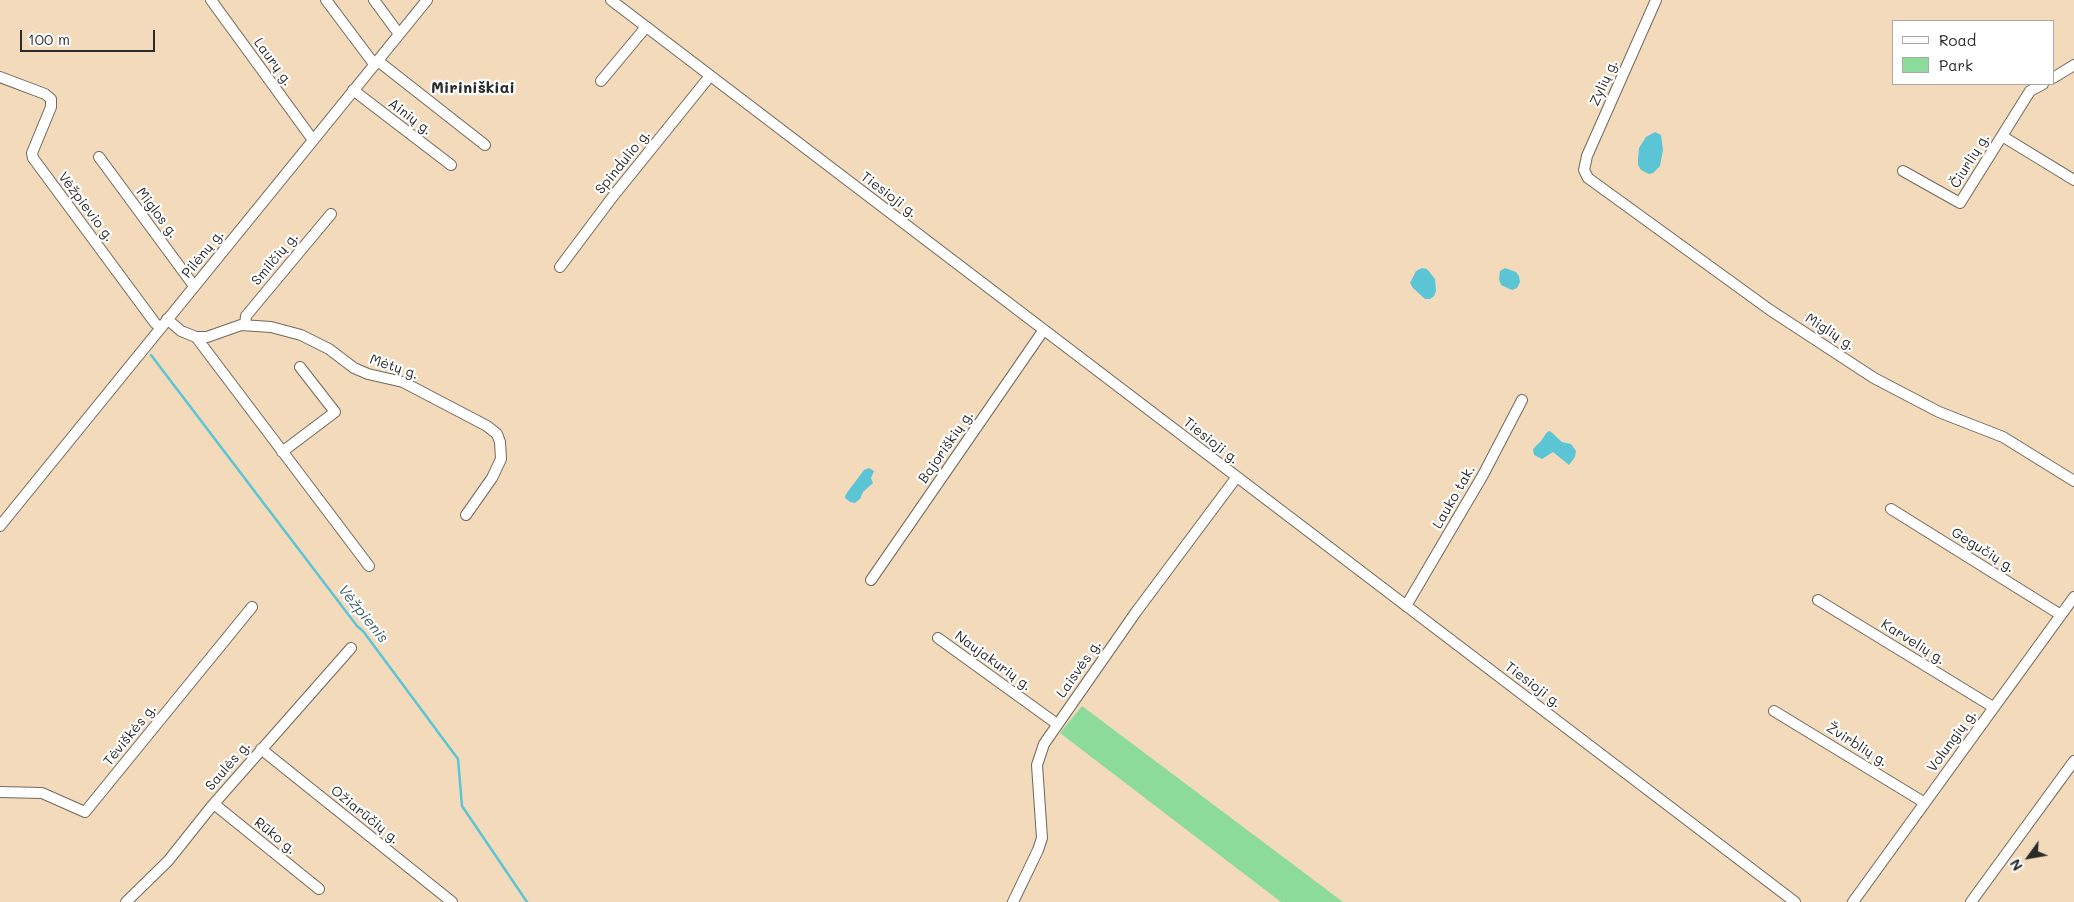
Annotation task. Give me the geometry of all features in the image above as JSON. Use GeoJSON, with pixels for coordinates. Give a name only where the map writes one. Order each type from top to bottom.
{"type":"FeatureCollection","features":[{"type":"Feature","properties":{"kind":"street","name":"Laurų g."},"geometry":{"type":"LineString","coordinates":[[211,0],[313,140]]}},
{"type":"Feature","properties":{"kind":"street"},"geometry":{"type":"LineString","coordinates":[[326,0],[376,62],[485,145]]}},
{"type":"Feature","properties":{"kind":"street"},"geometry":{"type":"LineString","coordinates":[[374,0],[399,34]]}},
{"type":"Feature","properties":{"kind":"street","name":"Pilėnų g."},"geometry":{"type":"LineString","coordinates":[[0,526],[427,0]]}},
{"type":"Feature","properties":{"kind":"street","name":"Tiesioji g."},"geometry":{"type":"LineString","coordinates":[[611,0],[1795,902]]}},
{"type":"Feature","properties":{"kind":"street","name":"Zylių g."},"geometry":{"type":"LineString","coordinates":[[1588,178],[1584,170],[1587,156],[1656,0]]}},
{"type":"Feature","properties":{"kind":"street"},"geometry":{"type":"LineString","coordinates":[[602,81],[646,26]]}},
{"type":"Feature","properties":{"kind":"street"},"geometry":{"type":"LineString","coordinates":[[2054,77],[2074,65]]}},
{"type":"Feature","properties":{"kind":"street","name":"Spindulio g."},"geometry":{"type":"LineString","coordinates":[[560,267],[614,195],[710,76]]}},
{"type":"Feature","properties":{"kind":"street","name":"Vėžpievio g."},"geometry":{"type":"LineString","coordinates":[[0,77],[45,94],[51,99],[51,107],[32,153],[33,158],[155,323],[164,323]]}},
{"type":"Feature","properties":{"kind":"street","name":"Čiurlių g."},"geometry":{"type":"LineString","coordinates":[[1903,171],[1960,203],[2030,92],[2041,85]]}},
{"type":"Feature","properties":{"kind":"street","name":"Ainių g."},"geometry":{"type":"LineString","coordinates":[[353,90],[451,165]]}},
{"type":"Feature","properties":{"kind":"street"},"geometry":{"type":"LineString","coordinates":[[2002,136],[2074,180]]}},
{"type":"Feature","properties":{"kind":"street","name":"Miglos g."},"geometry":{"type":"LineString","coordinates":[[99,157],[194,286]]}},
{"type":"Feature","properties":{"kind":"street","name":"Miglių g."},"geometry":{"type":"LineString","coordinates":[[1588,178],[1770,310],[1874,378],[1939,412],[2003,437],[2074,482]]}},
{"type":"Feature","properties":{"kind":"street","name":"Smilčių g."},"geometry":{"type":"LineString","coordinates":[[245,325],[246,316],[331,214]]}},
{"type":"Feature","properties":{"kind":"street"},"geometry":{"type":"LineString","coordinates":[[164,323],[196,337],[369,566]]}},
{"type":"Feature","properties":{"kind":"street","name":"Mėtų g."},"geometry":{"type":"LineString","coordinates":[[196,337],[207,337],[245,325],[271,327],[301,335],[329,349],[354,368],[368,374],[403,382],[488,426],[496,434],[500,442],[501,459],[492,478],[466,515]]}},
{"type":"Feature","properties":{"kind":"street","name":"Bajoriškių g."},"geometry":{"type":"LineString","coordinates":[[871,580],[1044,331]]}},
{"type":"Feature","properties":{"kind":"street"},"geometry":{"type":"LineString","coordinates":[[282,452],[334,412],[300,367]]}},
{"type":"Feature","properties":{"kind":"street","name":"Lauko tak."},"geometry":{"type":"LineString","coordinates":[[1406,606],[1483,475],[1522,400]]}},
{"type":"Feature","properties":{"kind":"street","name":"Laisvės g."},"geometry":{"type":"LineString","coordinates":[[1013,902],[1042,838],[1038,765],[1044,744],[1136,612],[1236,478]]}},
{"type":"Feature","properties":{"kind":"street","name":"Gegučių g."},"geometry":{"type":"LineString","coordinates":[[1891,509],[2061,615]]}},
{"type":"Feature","properties":{"kind":"street","name":"Volungių g."},"geometry":{"type":"LineString","coordinates":[[1853,902],[2074,597]]}},
{"type":"Feature","properties":{"kind":"street","name":"Karvelių g."},"geometry":{"type":"LineString","coordinates":[[1818,600],[1993,707]]}},
{"type":"Feature","properties":{"kind":"street","name":"Tėviškės g."},"geometry":{"type":"LineString","coordinates":[[0,792],[42,793],[85,812],[252,607]]}},
{"type":"Feature","properties":{"kind":"street","name":"Naujakurių g."},"geometry":{"type":"LineString","coordinates":[[938,638],[1057,724]]}},
{"type":"Feature","properties":{"kind":"street","name":"Saulės g."},"geometry":{"type":"LineString","coordinates":[[126,902],[168,861],[214,804],[351,648]]}},
{"type":"Feature","properties":{"kind":"street","name":"Žvirblių g."},"geometry":{"type":"LineString","coordinates":[[1774,711],[1925,803]]}},
{"type":"Feature","properties":{"kind":"street","name":"Ožiarūčių g."},"geometry":{"type":"LineString","coordinates":[[262,749],[452,902]]}},
{"type":"Feature","properties":{"kind":"street"},"geometry":{"type":"LineString","coordinates":[[1971,902],[2074,761]]}},
{"type":"Feature","properties":{"kind":"street","name":"Rūko g."},"geometry":{"type":"LineString","coordinates":[[214,804],[319,889]]}},
{"type":"Feature","properties":{"kind":"green space"},"geometry":{"type":"Polygon","coordinates":[[[1082,706],[1343,902],[1281,902],[1060,733],[1082,706]]]}},
{"type":"Feature","properties":{"kind":"water"},"geometry":{"type":"Polygon","coordinates":[[[1655,132],[1661,135],[1663,150],[1660,166],[1653,173],[1649,174],[1641,170],[1638,165],[1639,148],[1646,137],[1655,132]]]}},
{"type":"Feature","properties":{"kind":"water"},"geometry":{"type":"Polygon","coordinates":[[[1422,268],[1427,269],[1435,279],[1436,291],[1430,299],[1425,299],[1410,283],[1416,271],[1422,268]]]}},
{"type":"Feature","properties":{"kind":"water"},"geometry":{"type":"Polygon","coordinates":[[[1505,268],[1516,272],[1519,276],[1520,282],[1517,288],[1512,290],[1501,285],[1499,279],[1500,271],[1505,268]]]}},
{"type":"Feature","properties":{"kind":"water"},"geometry":{"type":"Polygon","coordinates":[[[1550,431],[1562,442],[1571,444],[1576,451],[1575,457],[1569,465],[1553,452],[1542,459],[1534,455],[1533,449],[1550,431]]]}},
{"type":"Feature","properties":{"kind":"water"},"geometry":{"type":"Polygon","coordinates":[[[869,468],[874,471],[871,478],[873,483],[863,492],[860,499],[855,503],[850,502],[845,498],[846,494],[864,470],[869,468]]]}},
{"type":"Feature","properties":{"kind":"waterway","name":"Vėžpienis"},"geometry":{"type":"LineString","coordinates":[[151,355],[357,626],[363,631],[458,759],[462,806],[527,902]]}},
{"type":"Feature","properties":{"kind":"district","name":"Miriniškiai"},"geometry":{"type":"Point","coordinates":[473,88]}}]}
